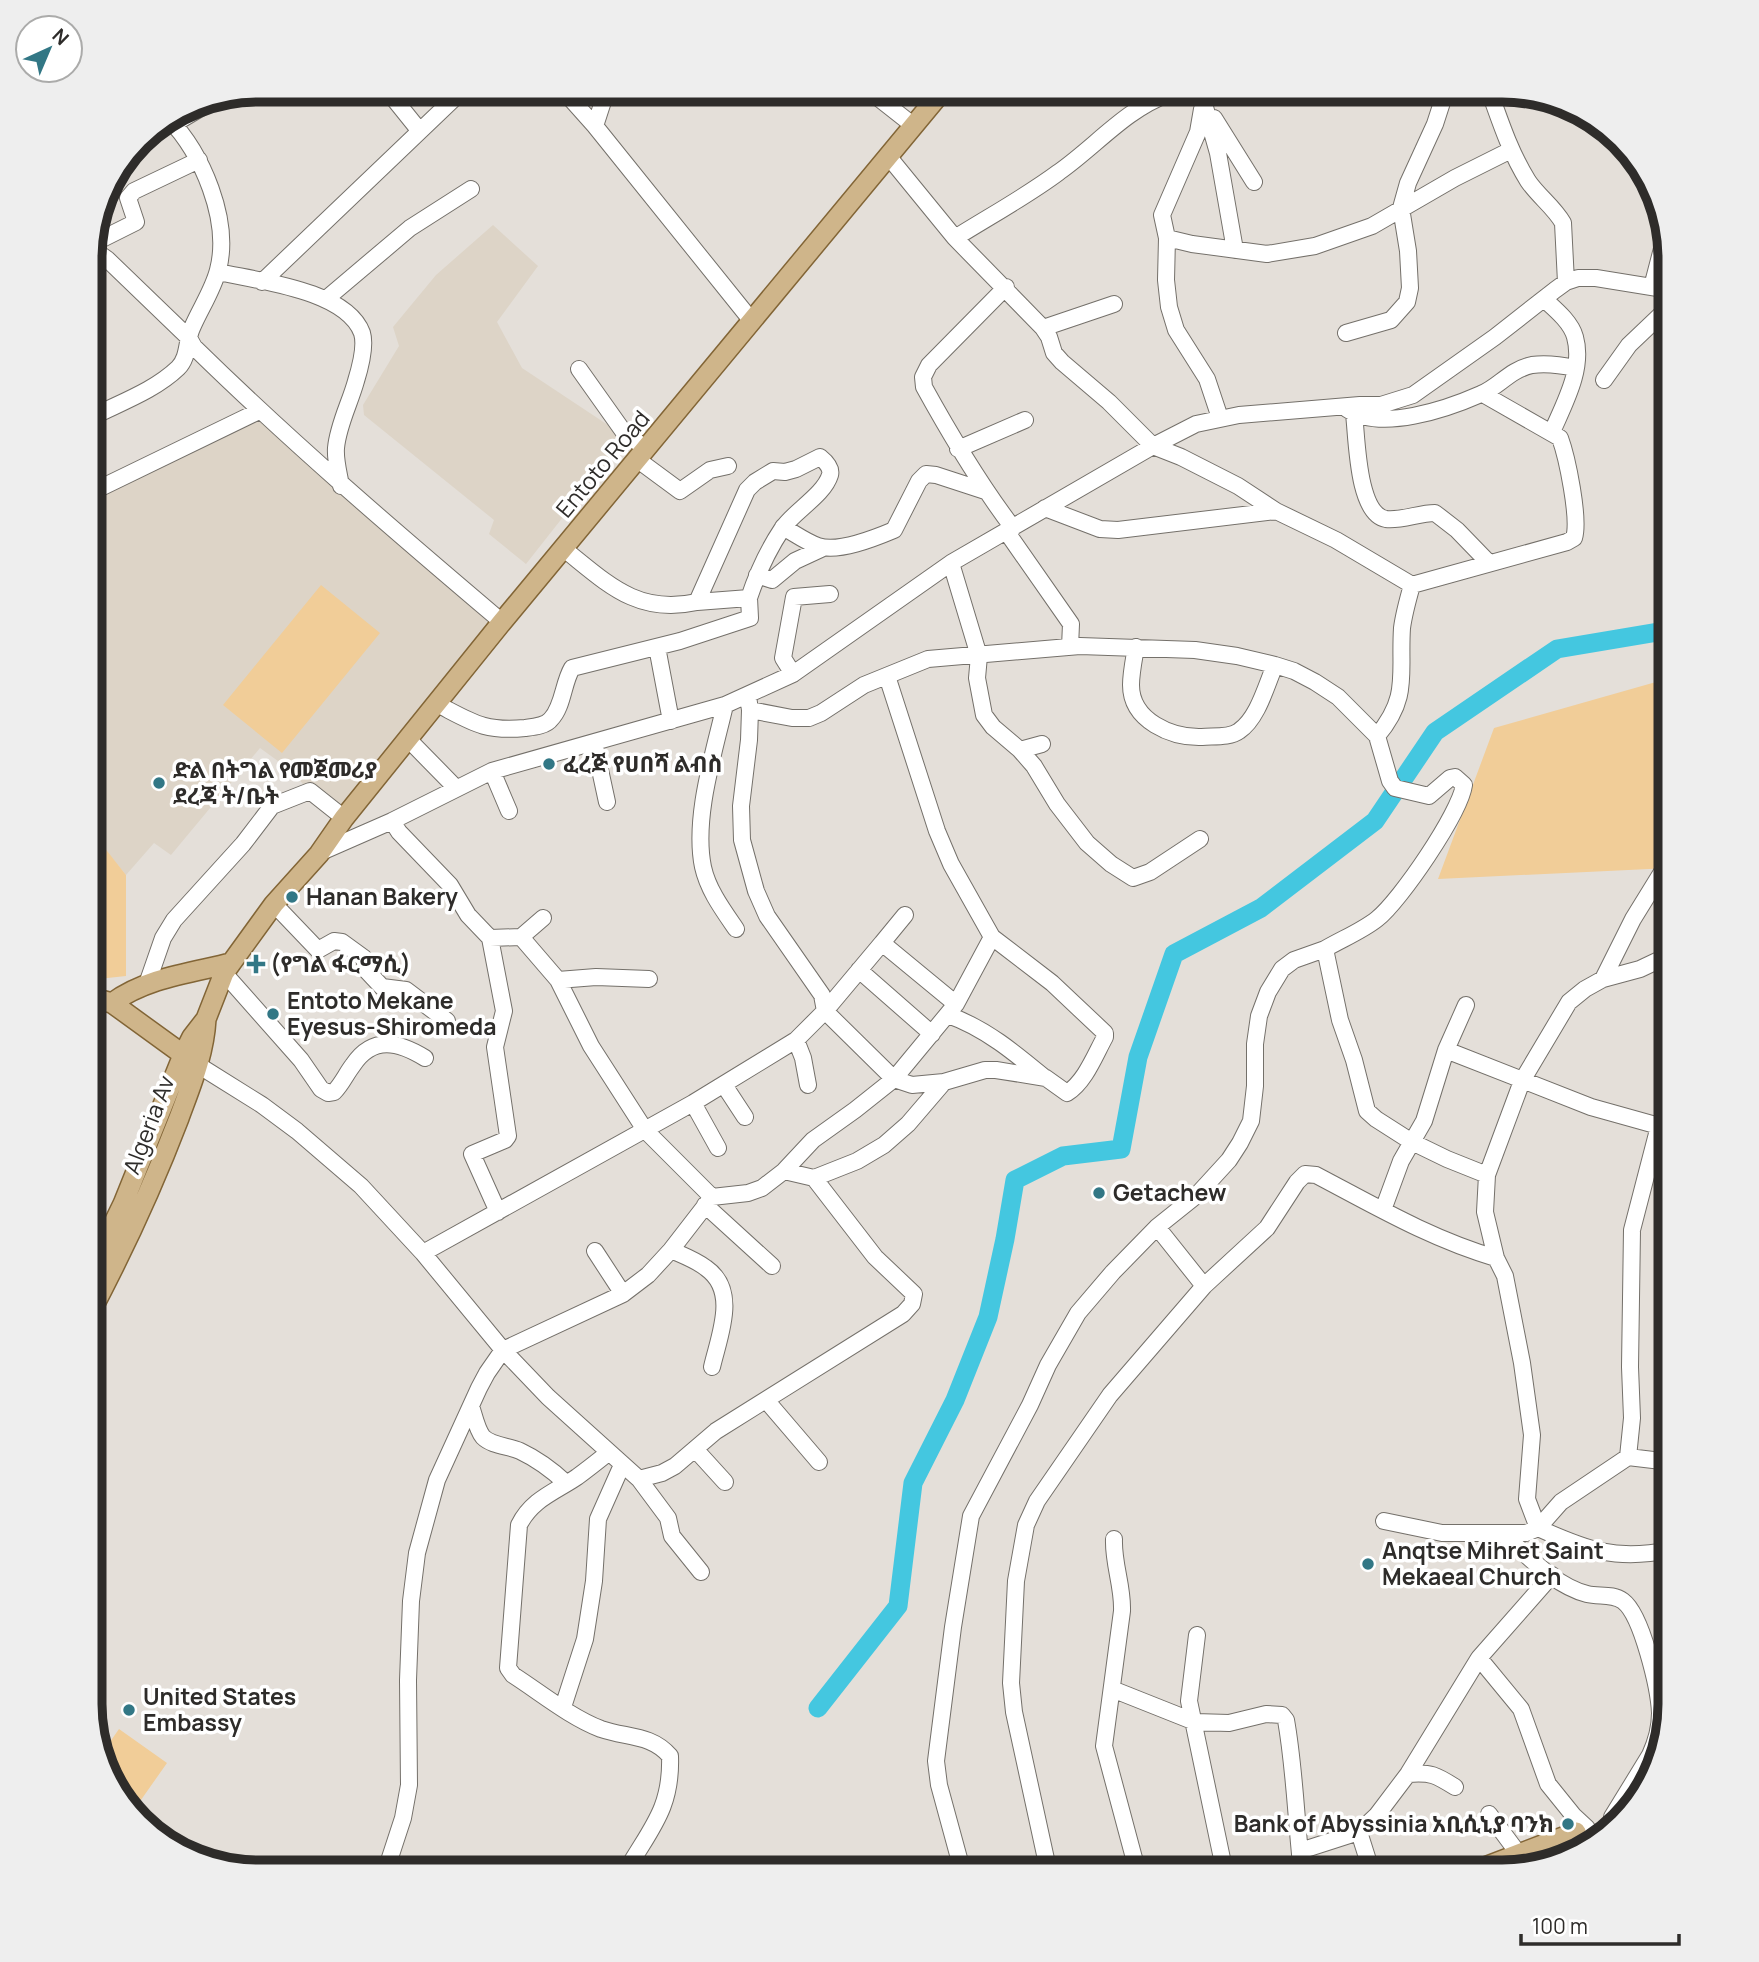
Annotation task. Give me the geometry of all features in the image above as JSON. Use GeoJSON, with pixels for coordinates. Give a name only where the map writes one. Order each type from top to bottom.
{"type":"FeatureCollection","features":[{"type":"Feature","properties":{"kind":"main road","name":"Entoto Road"},"geometry":{"type":"LineString","coordinates":[[191,1060],[192,1037],[206,1020],[228,968],[274,904],[319,854],[344,818],[502,622],[933,102]]}},
{"type":"Feature","properties":{"kind":"main road"},"geometry":{"type":"LineString","coordinates":[[111,1003],[146,984],[228,968]]}},
{"type":"Feature","properties":{"kind":"main road"},"geometry":{"type":"LineString","coordinates":[[102,1001],[111,1003],[191,1060]]}},
{"type":"Feature","properties":{"kind":"main road","name":"Algeria Av"},"geometry":{"type":"LineString","coordinates":[[102,1248],[191,1060]]}},
{"type":"Feature","properties":{"kind":"main road","name":"Algeria Av"},"geometry":{"type":"LineString","coordinates":[[102,1289],[146,1199],[191,1060]]}},
{"type":"Feature","properties":{"kind":"main road"},"geometry":{"type":"LineString","coordinates":[[1501,1860],[1581,1837]]}},
{"type":"Feature","properties":{"kind":"street"},"geometry":{"type":"LineString","coordinates":[[396,102],[419,130]]}},
{"type":"Feature","properties":{"kind":"street"},"geometry":{"type":"LineString","coordinates":[[262,282],[450,102]]}},
{"type":"Feature","properties":{"kind":"street"},"geometry":{"type":"LineString","coordinates":[[574,102],[751,320]]}},
{"type":"Feature","properties":{"kind":"street"},"geometry":{"type":"LineString","coordinates":[[596,126],[603,102]]}},
{"type":"Feature","properties":{"kind":"street"},"geometry":{"type":"LineString","coordinates":[[884,102],[914,125]]}},
{"type":"Feature","properties":{"kind":"street"},"geometry":{"type":"LineString","coordinates":[[955,238],[1059,172],[1152,102]]}},
{"type":"Feature","properties":{"kind":"street"},"geometry":{"type":"LineString","coordinates":[[1199,102],[1198,132],[1162,215],[1167,238],[1166,279],[1169,307],[1176,330],[1207,379],[1220,418]]}},
{"type":"Feature","properties":{"kind":"street"},"geometry":{"type":"LineString","coordinates":[[1202,102],[1218,153],[1235,250]]}},
{"type":"Feature","properties":{"kind":"street"},"geometry":{"type":"LineString","coordinates":[[1204,102],[1254,182]]}},
{"type":"Feature","properties":{"kind":"street"},"geometry":{"type":"LineString","coordinates":[[1346,333],[1391,320],[1406,302],[1410,288],[1409,263],[1401,208],[1408,183],[1442,102]]}},
{"type":"Feature","properties":{"kind":"street"},"geometry":{"type":"LineString","coordinates":[[1493,102],[1511,150],[1530,183],[1563,223],[1566,282]]}},
{"type":"Feature","properties":{"kind":"street"},"geometry":{"type":"LineString","coordinates":[[102,412],[154,386],[183,361],[189,338],[218,272],[220,227],[209,184],[199,160],[174,126]]}},
{"type":"Feature","properties":{"kind":"street"},"geometry":{"type":"LineString","coordinates":[[1167,238],[1267,254],[1315,246],[1372,226],[1455,178],[1511,150]]}},
{"type":"Feature","properties":{"kind":"street"},"geometry":{"type":"LineString","coordinates":[[888,156],[955,238],[1006,287],[1043,328],[1054,353],[1062,362],[1109,402],[1153,446],[1238,485],[1276,510],[1336,540],[1412,585],[1567,542],[1574,538],[1577,530],[1560,438],[1483,394]]}},
{"type":"Feature","properties":{"kind":"street"},"geometry":{"type":"LineString","coordinates":[[103,239],[136,222],[128,198],[134,191],[199,160]]}},
{"type":"Feature","properties":{"kind":"street"},"geometry":{"type":"LineString","coordinates":[[326,299],[410,228],[471,189]]}},
{"type":"Feature","properties":{"kind":"street"},"geometry":{"type":"LineString","coordinates":[[102,255],[189,338],[194,347],[259,411],[341,486],[502,622]]}},
{"type":"Feature","properties":{"kind":"street"},"geometry":{"type":"LineString","coordinates":[[1652,287],[1658,264]]}},
{"type":"Feature","properties":{"kind":"street"},"geometry":{"type":"LineString","coordinates":[[218,272],[326,299],[344,311],[361,331],[363,341],[357,380],[336,449],[341,486]]}},
{"type":"Feature","properties":{"kind":"street"},"geometry":{"type":"LineString","coordinates":[[1349,411],[1360,405],[1381,405],[1413,395],[1496,337],[1566,282],[1578,278],[1596,278],[1658,288]]}},
{"type":"Feature","properties":{"kind":"street"},"geometry":{"type":"LineString","coordinates":[[1006,287],[929,365],[923,377],[924,387],[958,449],[1071,624],[1070,647]]}},
{"type":"Feature","properties":{"kind":"street"},"geometry":{"type":"LineString","coordinates":[[1544,299],[1575,335],[1577,355],[1573,381],[1552,432]]}},
{"type":"Feature","properties":{"kind":"street"},"geometry":{"type":"LineString","coordinates":[[1043,328],[1114,304]]}},
{"type":"Feature","properties":{"kind":"street"},"geometry":{"type":"LineString","coordinates":[[1604,380],[1629,345],[1658,317]]}},
{"type":"Feature","properties":{"kind":"street"},"geometry":{"type":"LineString","coordinates":[[749,703],[951,563],[1196,424],[1220,418],[1349,411],[1395,419],[1423,415],[1483,394],[1504,377],[1531,366],[1556,364],[1575,368]]}},
{"type":"Feature","properties":{"kind":"street"},"geometry":{"type":"LineString","coordinates":[[579,369],[642,455],[680,491],[710,470],[728,467]]}},
{"type":"Feature","properties":{"kind":"street"},"geometry":{"type":"LineString","coordinates":[[102,487],[259,411]]}},
{"type":"Feature","properties":{"kind":"street"},"geometry":{"type":"LineString","coordinates":[[1349,411],[1361,482],[1371,506],[1378,515],[1387,519],[1434,513],[1457,530],[1488,562]]}},
{"type":"Feature","properties":{"kind":"street"},"geometry":{"type":"LineString","coordinates":[[958,449],[1025,421]]}},
{"type":"Feature","properties":{"kind":"street"},"geometry":{"type":"LineString","coordinates":[[437,704],[481,726],[498,730],[532,727],[551,720],[572,668],[657,647],[750,618],[749,598],[757,575],[783,527],[816,494],[830,475],[830,469],[820,457],[796,469],[774,471],[747,490],[697,602]]}},
{"type":"Feature","properties":{"kind":"street"},"geometry":{"type":"LineString","coordinates":[[757,575],[772,580],[795,561],[823,548],[853,545],[894,530],[919,481],[926,474],[985,491]]}},
{"type":"Feature","properties":{"kind":"street"},"geometry":{"type":"LineString","coordinates":[[1045,508],[1100,529],[1118,530],[1276,510]]}},
{"type":"Feature","properties":{"kind":"street"},"geometry":{"type":"LineString","coordinates":[[783,527],[823,548]]}},
{"type":"Feature","properties":{"kind":"street"},"geometry":{"type":"LineString","coordinates":[[564,549],[624,595],[653,605],[679,606],[749,598]]}},
{"type":"Feature","properties":{"kind":"street"},"geometry":{"type":"LineString","coordinates":[[951,563],[979,656],[977,678],[984,715],[993,727],[1020,750],[1087,843],[1111,864],[1133,878],[1150,872],[1200,839]]}},
{"type":"Feature","properties":{"kind":"street"},"geometry":{"type":"LineString","coordinates":[[1377,736],[1390,720],[1402,687],[1403,623],[1412,585]]}},
{"type":"Feature","properties":{"kind":"street"},"geometry":{"type":"LineString","coordinates":[[793,674],[783,658],[794,597],[830,594]]}},
{"type":"Feature","properties":{"kind":"street"},"geometry":{"type":"LineString","coordinates":[[657,647],[671,721]]}},
{"type":"Feature","properties":{"kind":"street"},"geometry":{"type":"LineString","coordinates":[[319,854],[492,771],[725,705],[749,703],[792,718],[809,718],[864,685],[928,659],[1070,647],[1195,650],[1237,656],[1294,671],[1338,697],[1377,736],[1390,781],[1395,788],[1429,796],[1455,776],[1464,785],[1461,796],[1433,844],[1395,903],[1375,921],[1325,948],[1294,960],[1282,969],[1268,992],[1259,1016],[1251,1121],[1240,1143],[1229,1160],[1197,1195],[1157,1227],[1113,1272],[1067,1330],[971,1516],[953,1627],[936,1761],[939,1785],[959,1860]]}},
{"type":"Feature","properties":{"kind":"street"},"geometry":{"type":"LineString","coordinates":[[1136,647],[1131,685],[1136,704],[1146,718],[1162,729],[1188,737],[1234,734],[1241,730],[1251,719],[1275,665]]}},
{"type":"Feature","properties":{"kind":"street"},"geometry":{"type":"LineString","coordinates":[[882,943],[963,1021],[1009,1048],[1063,1092],[1072,1090],[1105,1037],[1104,1032],[1052,982],[992,937],[951,864],[937,831],[887,677]]}},
{"type":"Feature","properties":{"kind":"street"},"geometry":{"type":"LineString","coordinates":[[749,703],[749,740],[741,806],[742,840],[756,891],[767,916],[822,995],[825,1012],[894,1079],[912,1085],[944,1082],[985,1070],[1046,1078]]}},
{"type":"Feature","properties":{"kind":"street"},"geometry":{"type":"LineString","coordinates":[[725,705],[704,800],[700,844],[703,868],[712,893],[736,929]]}},
{"type":"Feature","properties":{"kind":"street"},"geometry":{"type":"LineString","coordinates":[[409,740],[456,788]]}},
{"type":"Feature","properties":{"kind":"street"},"geometry":{"type":"LineString","coordinates":[[594,742],[607,802]]}},
{"type":"Feature","properties":{"kind":"street"},"geometry":{"type":"LineString","coordinates":[[1020,750],[1042,744]]}},
{"type":"Feature","properties":{"kind":"street"},"geometry":{"type":"LineString","coordinates":[[492,771],[509,811]]}},
{"type":"Feature","properties":{"kind":"street"},"geometry":{"type":"LineString","coordinates":[[146,984],[163,938],[174,920],[243,844],[272,807],[310,791],[344,818]]}},
{"type":"Feature","properties":{"kind":"street"},"geometry":{"type":"LineString","coordinates":[[392,821],[399,832],[450,885],[468,915],[490,938],[505,1011],[495,1047],[508,1136],[505,1140],[472,1154],[498,1212]]}},
{"type":"Feature","properties":{"kind":"street"},"geometry":{"type":"LineString","coordinates":[[1603,979],[1633,919],[1658,878]]}},
{"type":"Feature","properties":{"kind":"street"},"geometry":{"type":"LineString","coordinates":[[274,904],[318,950],[334,942],[342,942],[363,958],[367,971],[382,987],[412,993],[447,1021]]}},
{"type":"Feature","properties":{"kind":"street"},"geometry":{"type":"LineString","coordinates":[[423,1253],[694,1103],[796,1040],[825,1012],[905,915]]}},
{"type":"Feature","properties":{"kind":"street"},"geometry":{"type":"LineString","coordinates":[[490,938],[521,937],[543,918]]}},
{"type":"Feature","properties":{"kind":"street"},"geometry":{"type":"LineString","coordinates":[[521,937],[558,980],[591,1046],[645,1130],[708,1201],[772,1266]]}},
{"type":"Feature","properties":{"kind":"street"},"geometry":{"type":"LineString","coordinates":[[389,1860],[403,1818],[409,1785],[408,1680],[411,1601],[417,1553],[437,1480],[486,1373],[503,1350],[623,1294],[648,1275],[671,1250],[708,1201],[762,1188],[784,1171],[813,1140],[894,1079],[952,1010],[992,937]]}},
{"type":"Feature","properties":{"kind":"street"},"geometry":{"type":"LineString","coordinates":[[1325,948],[1340,1020],[1354,1060],[1363,1103],[1376,1119],[1412,1142],[1487,1175]]}},
{"type":"Feature","properties":{"kind":"street"},"geometry":{"type":"LineString","coordinates":[[1658,958],[1640,969],[1603,979],[1569,1002],[1522,1081],[1487,1175],[1485,1212],[1496,1258],[1505,1276],[1522,1363],[1532,1434],[1527,1499],[1538,1528],[1581,1548],[1640,1555],[1658,1552]]}},
{"type":"Feature","properties":{"kind":"street"},"geometry":{"type":"LineString","coordinates":[[228,968],[300,1060],[313,1081],[328,1093],[334,1092],[354,1062],[370,1049],[386,1044],[403,1045],[425,1058]]}},
{"type":"Feature","properties":{"kind":"street"},"geometry":{"type":"LineString","coordinates":[[859,970],[932,1034]]}},
{"type":"Feature","properties":{"kind":"street"},"geometry":{"type":"LineString","coordinates":[[558,980],[596,977],[649,979]]}},
{"type":"Feature","properties":{"kind":"street"},"geometry":{"type":"LineString","coordinates":[[1383,1210],[1401,1161],[1423,1121],[1446,1050],[1466,1005]]}},
{"type":"Feature","properties":{"kind":"street"},"geometry":{"type":"LineString","coordinates":[[796,1040],[803,1058],[807,1085]]}},
{"type":"Feature","properties":{"kind":"street"},"geometry":{"type":"LineString","coordinates":[[1446,1050],[1591,1107],[1658,1125]]}},
{"type":"Feature","properties":{"kind":"street"},"geometry":{"type":"LineString","coordinates":[[191,1060],[262,1105],[314,1145],[360,1186],[423,1253],[503,1350],[548,1397],[639,1479],[668,1518],[672,1536],[701,1572]]}},
{"type":"Feature","properties":{"kind":"street"},"geometry":{"type":"LineString","coordinates":[[784,1171],[814,1178],[857,1161],[908,1124],[944,1082]]}},
{"type":"Feature","properties":{"kind":"street"},"geometry":{"type":"LineString","coordinates":[[724,1085],[745,1117]]}},
{"type":"Feature","properties":{"kind":"street"},"geometry":{"type":"LineString","coordinates":[[694,1103],[718,1148]]}},
{"type":"Feature","properties":{"kind":"street"},"geometry":{"type":"LineString","coordinates":[[1629,1457],[1632,1418],[1632,1230],[1658,1149]]}},
{"type":"Feature","properties":{"kind":"street"},"geometry":{"type":"LineString","coordinates":[[1046,1860],[1014,1712],[1011,1683],[1016,1581],[1026,1525],[1037,1501],[1110,1395],[1204,1286],[1267,1228],[1305,1174],[1316,1175],[1416,1229],[1461,1248],[1496,1258]]}},
{"type":"Feature","properties":{"kind":"street"},"geometry":{"type":"LineString","coordinates":[[639,1479],[662,1473],[675,1466],[727,1424],[848,1350],[903,1314],[912,1304],[914,1294],[875,1257],[814,1178]]}},
{"type":"Feature","properties":{"kind":"street"},"geometry":{"type":"LineString","coordinates":[[1157,1227],[1204,1286]]}},
{"type":"Feature","properties":{"kind":"street"},"geometry":{"type":"LineString","coordinates":[[671,1250],[705,1267],[720,1284],[725,1301],[712,1367]]}},
{"type":"Feature","properties":{"kind":"street"},"geometry":{"type":"LineString","coordinates":[[595,1251],[623,1294]]}},
{"type":"Feature","properties":{"kind":"street"},"geometry":{"type":"LineString","coordinates":[[766,1401],[820,1462]]}},
{"type":"Feature","properties":{"kind":"street"},"geometry":{"type":"LineString","coordinates":[[471,1406],[481,1435],[491,1442],[505,1445],[535,1459],[566,1483]]}},
{"type":"Feature","properties":{"kind":"street"},"geometry":{"type":"LineString","coordinates":[[695,1449],[725,1482]]}},
{"type":"Feature","properties":{"kind":"street"},"geometry":{"type":"LineString","coordinates":[[608,1453],[526,1511],[520,1525],[508,1668],[513,1675],[601,1729],[643,1738],[655,1743],[670,1756],[671,1772],[662,1814],[633,1860]]}},
{"type":"Feature","properties":{"kind":"street"},"geometry":{"type":"LineString","coordinates":[[1384,1521],[1442,1533],[1526,1533],[1538,1528],[1561,1502],[1629,1457],[1658,1461]]}},
{"type":"Feature","properties":{"kind":"street"},"geometry":{"type":"LineString","coordinates":[[563,1707],[585,1639],[594,1581],[598,1519],[622,1465]]}},
{"type":"Feature","properties":{"kind":"street"},"geometry":{"type":"LineString","coordinates":[[1503,1534],[1552,1575],[1587,1594],[1612,1595],[1629,1606],[1640,1629],[1654,1672],[1658,1701]]}},
{"type":"Feature","properties":{"kind":"street"},"geometry":{"type":"LineString","coordinates":[[1114,1539],[1113,1557],[1123,1592],[1104,1746],[1135,1860]]}},
{"type":"Feature","properties":{"kind":"street"},"geometry":{"type":"LineString","coordinates":[[1300,1851],[1359,1832],[1377,1815],[1408,1774],[1479,1658],[1552,1575]]}},
{"type":"Feature","properties":{"kind":"street"},"geometry":{"type":"LineString","coordinates":[[1197,1635],[1189,1701],[1222,1860]]}},
{"type":"Feature","properties":{"kind":"street"},"geometry":{"type":"LineString","coordinates":[[1479,1658],[1521,1709],[1548,1784],[1573,1815],[1581,1837],[1597,1828]]}},
{"type":"Feature","properties":{"kind":"street"},"geometry":{"type":"LineString","coordinates":[[1112,1689],[1195,1722],[1229,1723],[1266,1714],[1282,1715],[1286,1720],[1294,1764],[1301,1860]]}},
{"type":"Feature","properties":{"kind":"street"},"geometry":{"type":"LineString","coordinates":[[1629,1794],[1647,1759]]}},
{"type":"Feature","properties":{"kind":"street"},"geometry":{"type":"LineString","coordinates":[[1408,1774],[1435,1774],[1455,1787]]}},
{"type":"Feature","properties":{"kind":"street"},"geometry":{"type":"LineString","coordinates":[[1489,1814],[1518,1853]]}},
{"type":"Feature","properties":{"kind":"street"},"geometry":{"type":"LineString","coordinates":[[1359,1832],[1368,1860]]}},
{"type":"Feature","properties":{"kind":"shaded area"},"geometry":{"type":"Polygon","coordinates":[[[493,225],[538,266],[497,322],[522,368],[626,437],[526,564],[489,534],[494,520],[364,415],[363,405],[399,346],[393,327],[436,275],[493,225]]]}},
{"type":"Feature","properties":{"kind":"shaded area"},"geometry":{"type":"Polygon","coordinates":[[[258,413],[495,628],[335,818],[289,769],[260,748],[171,855],[154,843],[126,875],[102,846],[102,497],[258,413]]]}},
{"type":"Feature","properties":{"kind":"shaded area"},"geometry":{"type":"Polygon","coordinates":[[[321,585],[380,633],[282,753],[223,705],[321,585]]]}},
{"type":"Feature","properties":{"kind":"shaded area"},"geometry":{"type":"Polygon","coordinates":[[[1658,681],[1658,869],[1438,879],[1494,728],[1658,681]]]}},
{"type":"Feature","properties":{"kind":"shaded area"},"geometry":{"type":"Polygon","coordinates":[[[102,845],[126,875],[126,976],[102,979],[102,845]]]}},
{"type":"Feature","properties":{"kind":"shaded area"},"geometry":{"type":"Polygon","coordinates":[[[119,1729],[167,1763],[138,1804],[122,1783],[107,1746],[119,1729]]]}},
{"type":"Feature","properties":{"kind":"waterway"},"geometry":{"type":"LineString","coordinates":[[818,1708],[898,1606],[913,1483],[955,1400],[988,1317],[1015,1180],[1063,1156],[1121,1149],[1138,1057],[1174,954],[1261,908],[1375,821],[1435,732],[1557,649],[1658,632]]}},
{"type":"Feature","properties":{"kind":"place","name":"ፈረጅ የሀበሻ ልብስ"},"geometry":{"type":"Point","coordinates":[549,764]}},
{"type":"Feature","properties":{"kind":"place","name":"ድል በትግል የመጀመሪያ ደረጃ ት/ቤት"},"geometry":{"type":"Point","coordinates":[159,783]}},
{"type":"Feature","properties":{"kind":"place","name":"Hanan Bakery"},"geometry":{"type":"Point","coordinates":[292,897]}},
{"type":"Feature","properties":{"kind":"place","name":"(የግል ፋርማሲ)"},"geometry":{"type":"Point","coordinates":[256,964]}},
{"type":"Feature","properties":{"kind":"place","name":"Entoto Mekane Eyesus-Shiromeda"},"geometry":{"type":"Point","coordinates":[273,1014]}},
{"type":"Feature","properties":{"kind":"place","name":"Getachew"},"geometry":{"type":"Point","coordinates":[1099,1193]}},
{"type":"Feature","properties":{"kind":"place","name":"Anqtse Mihret Saint Mekaeal Church"},"geometry":{"type":"Point","coordinates":[1368,1564]}},
{"type":"Feature","properties":{"kind":"place","name":"United States Embassy"},"geometry":{"type":"Point","coordinates":[129,1710]}},
{"type":"Feature","properties":{"kind":"place","name":"Bank of Abyssinia አቢሲኒያ ባንክ"},"geometry":{"type":"Point","coordinates":[1568,1824]}}]}
